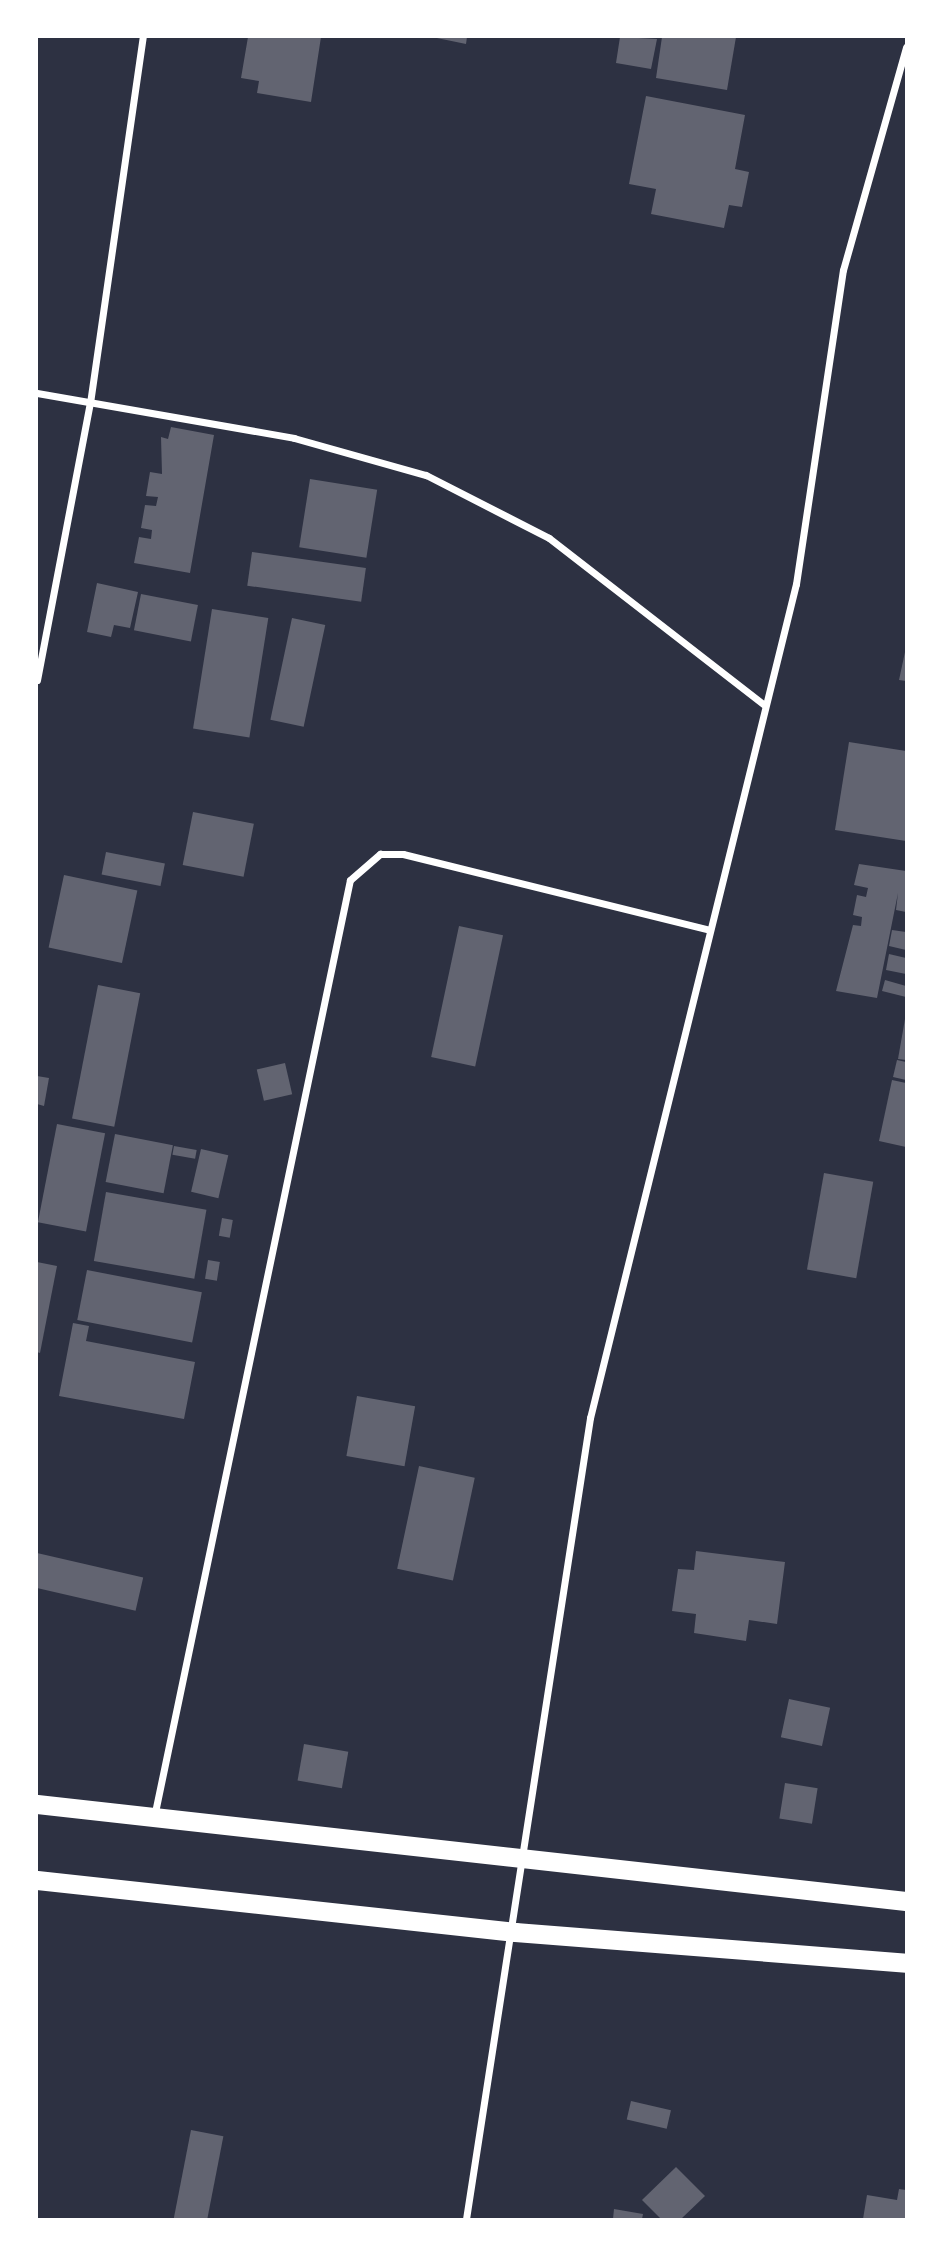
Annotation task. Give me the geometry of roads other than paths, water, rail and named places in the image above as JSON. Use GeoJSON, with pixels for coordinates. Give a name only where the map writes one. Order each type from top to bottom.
{"type":"FeatureCollection","features":[{"type":"Feature","properties":{"kind":"highway"},"geometry":{"type":"LineString","coordinates":[[37,1804],[526,1860],[906,1898]]}},
{"type":"Feature","properties":{"kind":"highway"},"geometry":{"type":"LineString","coordinates":[[37,1880],[515,1932],[906,1963]]}},
{"type":"Feature","properties":{"kind":"street"},"geometry":{"type":"LineString","coordinates":[[37,680],[90,403],[143,37]]}},
{"type":"Feature","properties":{"kind":"street"},"geometry":{"type":"LineString","coordinates":[[466,2219],[515,1932],[590,1418],[763,704],[796,584],[843,271],[906,47]]}},
{"type":"Feature","properties":{"kind":"street"},"geometry":{"type":"LineString","coordinates":[[37,393],[294,438],[426,475],[549,538],[763,704]]}},
{"type":"Feature","properties":{"kind":"street"},"geometry":{"type":"LineString","coordinates":[[154,1818],[350,880],[380,854],[403,854],[709,930]]}}]}
